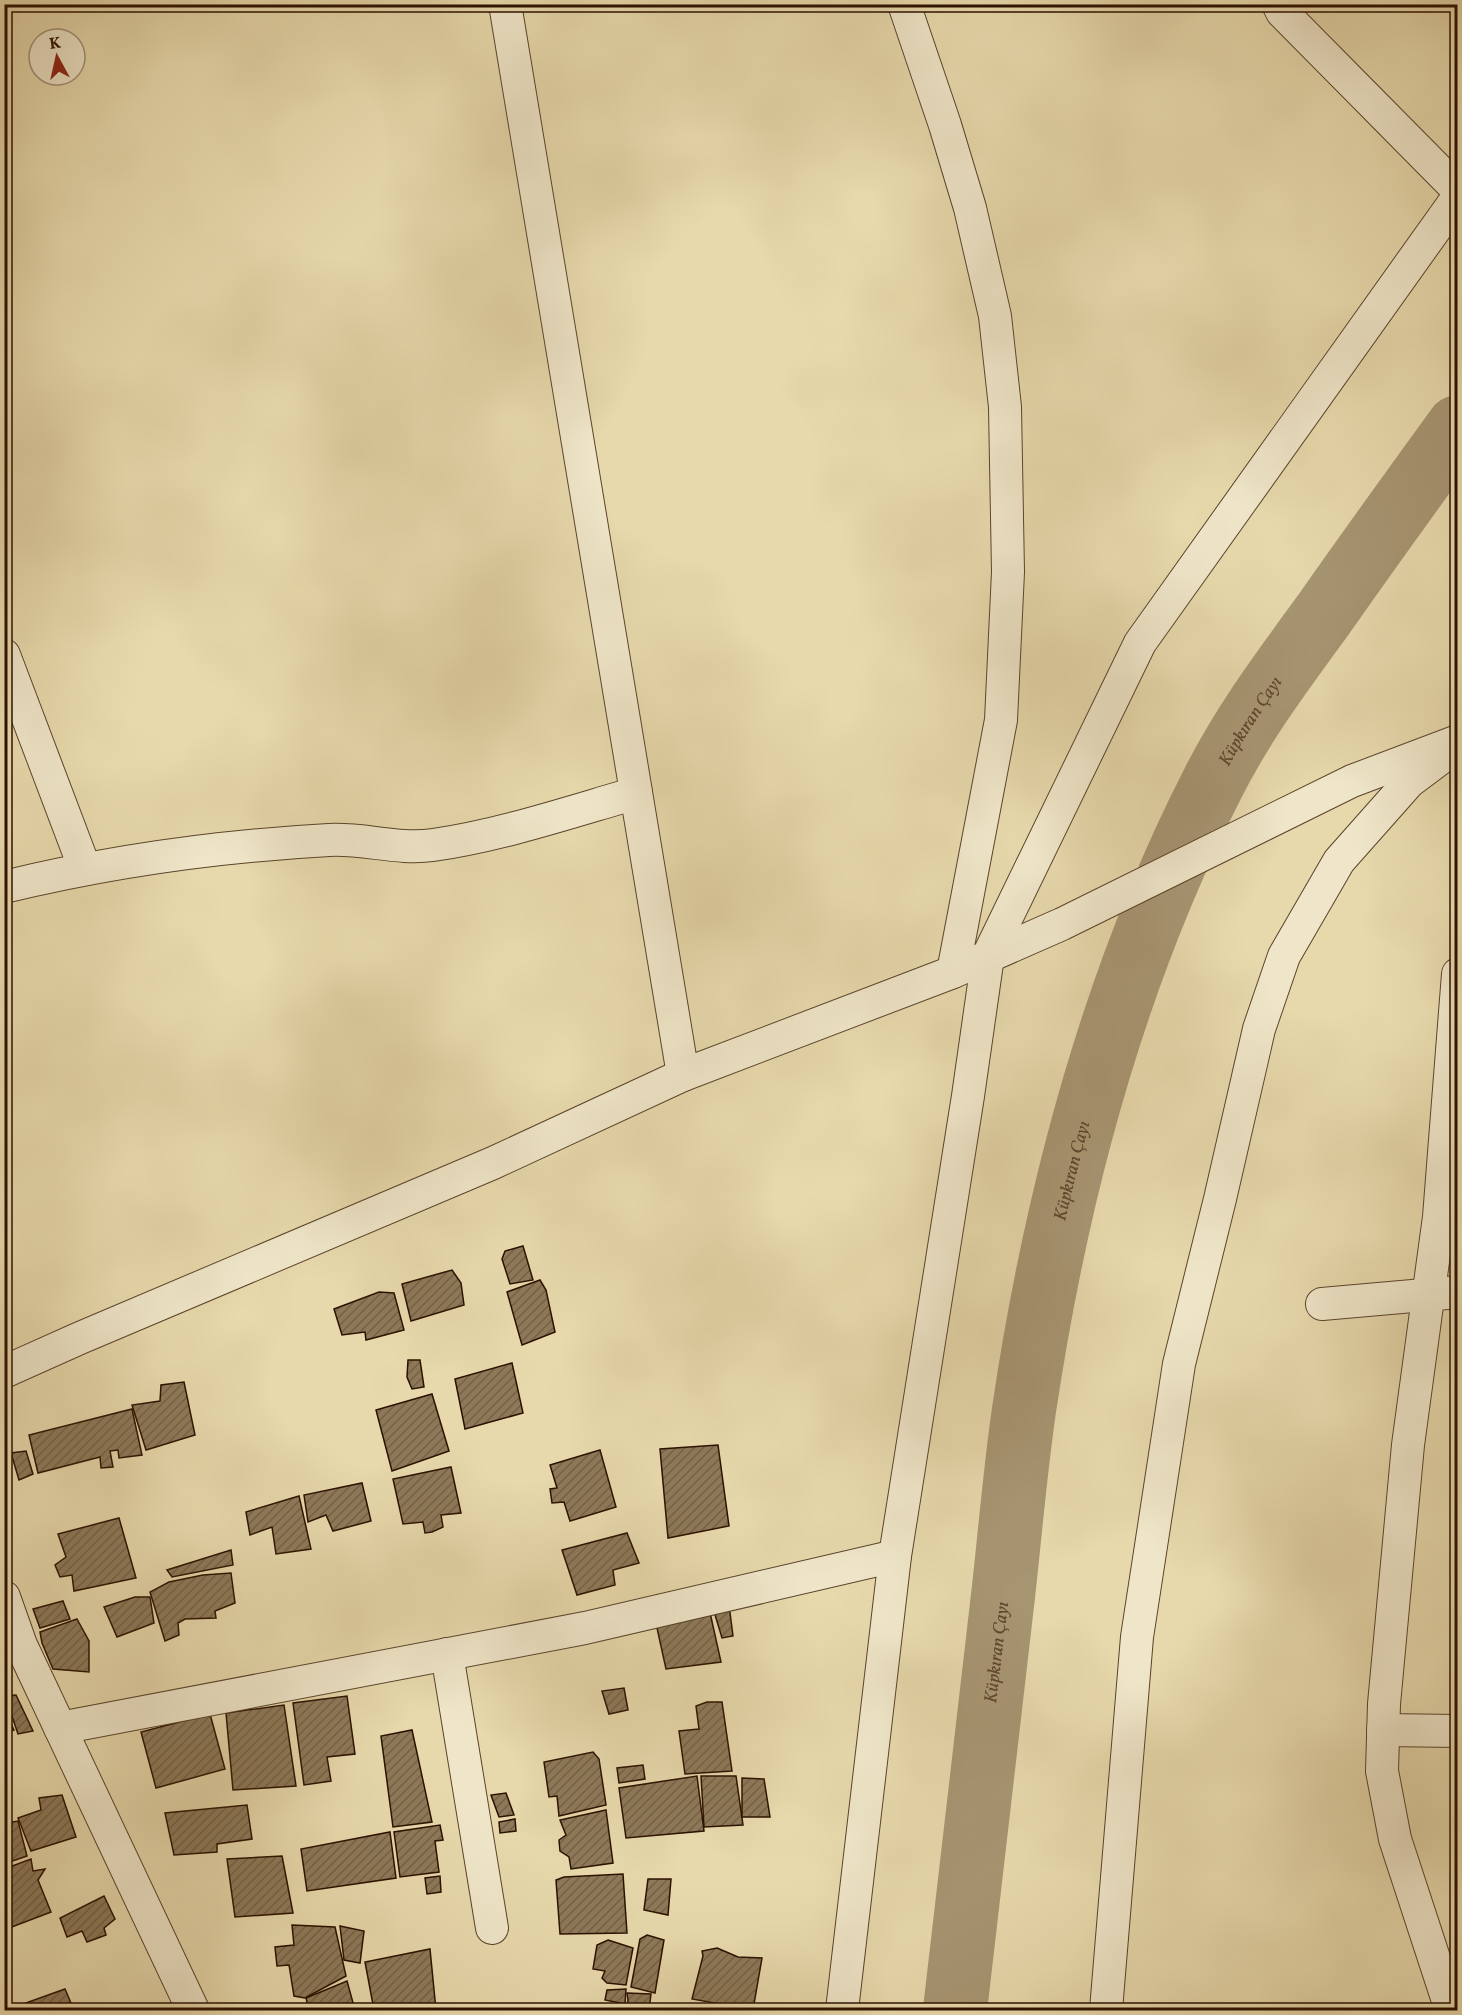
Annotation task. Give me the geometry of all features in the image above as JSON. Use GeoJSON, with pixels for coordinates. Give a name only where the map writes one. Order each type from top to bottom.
{"type":"FeatureCollection","features":[{"type":"Feature","properties":{"kind":"street"},"geometry":{"type":"LineString","coordinates":[[505,4],[683,1075]]}},
{"type":"Feature","properties":{"kind":"street"},"geometry":{"type":"LineString","coordinates":[[904,4],[970,208],[995,316],[1005,407],[1008,572],[1001,720],[953,972]]}},
{"type":"Feature","properties":{"kind":"street"},"geometry":{"type":"LineString","coordinates":[[1278,4],[1282,12],[1458,190]]}},
{"type":"Feature","properties":{"kind":"street"},"geometry":{"type":"LineString","coordinates":[[842,2010],[896,1556],[988,956],[1140,643],[1458,197]]}},
{"type":"Feature","properties":{"kind":"street"},"geometry":{"type":"LineString","coordinates":[[4,655],[85,869]]}},
{"type":"Feature","properties":{"kind":"street"},"geometry":{"type":"LineString","coordinates":[[4,1372],[90,1333],[493,1163],[683,1075],[953,972],[1062,924],[1352,781],[1458,743]]}},
{"type":"Feature","properties":{"kind":"street"},"geometry":{"type":"LineString","coordinates":[[1106,2010],[1137,1637],[1179,1364],[1220,1199],[1258,1029],[1284,956],[1339,861],[1409,782],[1458,743]]}},
{"type":"Feature","properties":{"kind":"street"},"geometry":{"type":"LineString","coordinates":[[4,887],[85,869],[201,851],[288,842],[338,839],[399,845],[431,845],[486,836],[636,793]]}},
{"type":"Feature","properties":{"kind":"street"},"geometry":{"type":"LineString","coordinates":[[1450,2010],[1395,1839],[1382,1771],[1384,1704],[1408,1445],[1443,1293],[1438,1217],[1458,974]]}},
{"type":"Feature","properties":{"kind":"street"},"geometry":{"type":"LineString","coordinates":[[1322,1305],[1443,1293]]}},
{"type":"Feature","properties":{"kind":"street"},"geometry":{"type":"LineString","coordinates":[[60,1728],[585,1628],[896,1556]]}},
{"type":"Feature","properties":{"kind":"street"},"geometry":{"type":"LineString","coordinates":[[4,1597],[13,1650],[60,1728],[193,2010]]}},
{"type":"Feature","properties":{"kind":"street"},"geometry":{"type":"LineString","coordinates":[[447,1654],[492,1928]]}},
{"type":"Feature","properties":{"kind":"street"},"geometry":{"type":"LineString","coordinates":[[1383,1730],[1458,1731]]}},
{"type":"Feature","properties":{"kind":"building"},"geometry":{"type":"Polygon","coordinates":[[[523,1246],[533,1280],[510,1284],[502,1259],[505,1251],[523,1246]]]}},
{"type":"Feature","properties":{"kind":"building"},"geometry":{"type":"Polygon","coordinates":[[[452,1270],[461,1283],[464,1305],[411,1321],[402,1284],[452,1270]]]}},
{"type":"Feature","properties":{"kind":"building"},"geometry":{"type":"Polygon","coordinates":[[[540,1280],[546,1290],[555,1332],[522,1345],[507,1292],[540,1280]]]}},
{"type":"Feature","properties":{"kind":"building"},"geometry":{"type":"Polygon","coordinates":[[[379,1292],[394,1293],[404,1330],[366,1340],[365,1332],[342,1335],[334,1309],[379,1292]]]}},
{"type":"Feature","properties":{"kind":"building"},"geometry":{"type":"Polygon","coordinates":[[[408,1360],[420,1360],[424,1387],[412,1389],[407,1377],[408,1360]]]}},
{"type":"Feature","properties":{"kind":"building"},"geometry":{"type":"Polygon","coordinates":[[[512,1363],[523,1413],[465,1429],[455,1379],[512,1363]]]}},
{"type":"Feature","properties":{"kind":"building"},"geometry":{"type":"Polygon","coordinates":[[[184,1382],[195,1435],[146,1450],[132,1405],[160,1401],[161,1385],[184,1382]]]}},
{"type":"Feature","properties":{"kind":"building"},"geometry":{"type":"Polygon","coordinates":[[[432,1394],[449,1451],[392,1471],[376,1410],[432,1394]]]}},
{"type":"Feature","properties":{"kind":"building"},"geometry":{"type":"Polygon","coordinates":[[[132,1409],[142,1455],[119,1458],[118,1450],[110,1451],[113,1467],[101,1468],[100,1457],[38,1473],[29,1435],[132,1409]]]}},
{"type":"Feature","properties":{"kind":"building"},"geometry":{"type":"Polygon","coordinates":[[[718,1445],[729,1526],[668,1538],[660,1449],[718,1445]]]}},
{"type":"Feature","properties":{"kind":"building"},"geometry":{"type":"Polygon","coordinates":[[[600,1450],[616,1507],[570,1521],[564,1502],[552,1503],[550,1489],[557,1488],[550,1465],[600,1450]]]}},
{"type":"Feature","properties":{"kind":"building"},"geometry":{"type":"Polygon","coordinates":[[[26,1451],[33,1474],[19,1480],[11,1453],[26,1451]]]}},
{"type":"Feature","properties":{"kind":"building"},"geometry":{"type":"Polygon","coordinates":[[[451,1467],[461,1513],[441,1515],[443,1527],[432,1532],[425,1533],[423,1522],[403,1524],[393,1479],[451,1467]]]}},
{"type":"Feature","properties":{"kind":"building"},"geometry":{"type":"Polygon","coordinates":[[[362,1483],[371,1521],[333,1531],[326,1515],[308,1522],[304,1495],[362,1483]]]}},
{"type":"Feature","properties":{"kind":"building"},"geometry":{"type":"Polygon","coordinates":[[[299,1496],[311,1549],[276,1554],[272,1527],[250,1535],[246,1512],[299,1496]]]}},
{"type":"Feature","properties":{"kind":"building"},"geometry":{"type":"Polygon","coordinates":[[[119,1518],[136,1578],[74,1591],[72,1575],[60,1577],[55,1565],[66,1557],[58,1534],[119,1518]]]}},
{"type":"Feature","properties":{"kind":"building"},"geometry":{"type":"Polygon","coordinates":[[[627,1533],[639,1563],[613,1570],[615,1585],[577,1595],[562,1550],[627,1533]]]}},
{"type":"Feature","properties":{"kind":"building"},"geometry":{"type":"Polygon","coordinates":[[[231,1550],[233,1565],[172,1577],[167,1570],[231,1550]]]}},
{"type":"Feature","properties":{"kind":"building"},"geometry":{"type":"Polygon","coordinates":[[[231,1573],[235,1603],[215,1611],[216,1618],[185,1619],[178,1623],[179,1635],[165,1641],[150,1592],[169,1582],[203,1575],[231,1573]]]}},
{"type":"Feature","properties":{"kind":"building"},"geometry":{"type":"Polygon","coordinates":[[[135,1597],[150,1597],[154,1623],[117,1637],[104,1607],[135,1597]]]}},
{"type":"Feature","properties":{"kind":"building"},"geometry":{"type":"Polygon","coordinates":[[[63,1601],[70,1619],[40,1628],[33,1609],[63,1601]]]}},
{"type":"Feature","properties":{"kind":"building"},"geometry":{"type":"Polygon","coordinates":[[[729,1605],[733,1636],[722,1638],[713,1608],[729,1605]]]}},
{"type":"Feature","properties":{"kind":"building"},"geometry":{"type":"Polygon","coordinates":[[[709,1608],[721,1662],[666,1669],[657,1628],[709,1608]]]}},
{"type":"Feature","properties":{"kind":"building"},"geometry":{"type":"Polygon","coordinates":[[[77,1619],[89,1641],[89,1672],[53,1669],[40,1632],[77,1619]]]}},
{"type":"Feature","properties":{"kind":"building"},"geometry":{"type":"Polygon","coordinates":[[[624,1688],[628,1710],[609,1714],[602,1691],[624,1688]]]}},
{"type":"Feature","properties":{"kind":"building"},"geometry":{"type":"Polygon","coordinates":[[[16,1695],[33,1731],[18,1734],[5,1696],[16,1695]]]}},
{"type":"Feature","properties":{"kind":"building"},"geometry":{"type":"Polygon","coordinates":[[[347,1696],[355,1754],[327,1757],[331,1781],[304,1785],[293,1703],[347,1696]]]}},
{"type":"Feature","properties":{"kind":"building"},"geometry":{"type":"Polygon","coordinates":[[[707,1702],[722,1702],[732,1771],[685,1774],[679,1731],[699,1729],[696,1706],[707,1702]]]}},
{"type":"Feature","properties":{"kind":"building"},"geometry":{"type":"Polygon","coordinates":[[[284,1705],[296,1786],[233,1790],[226,1713],[284,1705]]]}},
{"type":"Feature","properties":{"kind":"building"},"geometry":{"type":"Polygon","coordinates":[[[4,1709],[14,1730],[4,1734],[4,1709]]]}},
{"type":"Feature","properties":{"kind":"building"},"geometry":{"type":"Polygon","coordinates":[[[210,1714],[225,1769],[156,1788],[141,1732],[210,1714]]]}},
{"type":"Feature","properties":{"kind":"building"},"geometry":{"type":"Polygon","coordinates":[[[412,1730],[432,1822],[393,1827],[381,1736],[412,1730]]]}},
{"type":"Feature","properties":{"kind":"building"},"geometry":{"type":"Polygon","coordinates":[[[593,1752],[599,1759],[606,1805],[559,1816],[557,1796],[549,1797],[544,1762],[593,1752]]]}},
{"type":"Feature","properties":{"kind":"building"},"geometry":{"type":"Polygon","coordinates":[[[643,1765],[645,1779],[619,1783],[617,1768],[643,1765]]]}},
{"type":"Feature","properties":{"kind":"building"},"geometry":{"type":"Polygon","coordinates":[[[697,1776],[704,1831],[626,1838],[619,1788],[697,1776]]]}},
{"type":"Feature","properties":{"kind":"building"},"geometry":{"type":"Polygon","coordinates":[[[701,1776],[736,1776],[743,1825],[704,1827],[701,1776]]]}},
{"type":"Feature","properties":{"kind":"building"},"geometry":{"type":"Polygon","coordinates":[[[742,1778],[764,1779],[770,1817],[742,1817],[742,1778]]]}},
{"type":"Feature","properties":{"kind":"building"},"geometry":{"type":"Polygon","coordinates":[[[506,1793],[514,1815],[499,1817],[491,1795],[506,1793]]]}},
{"type":"Feature","properties":{"kind":"building"},"geometry":{"type":"Polygon","coordinates":[[[62,1795],[76,1837],[31,1851],[18,1818],[41,1810],[39,1798],[62,1795]]]}},
{"type":"Feature","properties":{"kind":"building"},"geometry":{"type":"Polygon","coordinates":[[[247,1805],[252,1839],[217,1844],[217,1852],[174,1855],[165,1813],[247,1805]]]}},
{"type":"Feature","properties":{"kind":"building"},"geometry":{"type":"Polygon","coordinates":[[[606,1810],[613,1863],[571,1869],[569,1857],[560,1851],[559,1840],[566,1835],[560,1820],[606,1810]]]}},
{"type":"Feature","properties":{"kind":"building"},"geometry":{"type":"Polygon","coordinates":[[[4,1818],[6,1823],[18,1821],[27,1856],[4,1864],[4,1818]]]}},
{"type":"Feature","properties":{"kind":"building"},"geometry":{"type":"Polygon","coordinates":[[[515,1819],[516,1831],[500,1833],[499,1822],[515,1819]]]}},
{"type":"Feature","properties":{"kind":"building"},"geometry":{"type":"Polygon","coordinates":[[[440,1825],[443,1840],[435,1841],[439,1872],[400,1877],[394,1832],[440,1825]]]}},
{"type":"Feature","properties":{"kind":"building"},"geometry":{"type":"Polygon","coordinates":[[[390,1832],[396,1878],[307,1891],[301,1849],[390,1832]]]}},
{"type":"Feature","properties":{"kind":"building"},"geometry":{"type":"Polygon","coordinates":[[[282,1856],[293,1913],[235,1917],[227,1859],[282,1856]]]}},
{"type":"Feature","properties":{"kind":"building"},"geometry":{"type":"Polygon","coordinates":[[[31,1859],[33,1871],[45,1869],[38,1880],[51,1912],[4,1930],[4,1869],[31,1859]]]}},
{"type":"Feature","properties":{"kind":"building"},"geometry":{"type":"Polygon","coordinates":[[[623,1874],[627,1933],[560,1934],[556,1880],[564,1877],[623,1874]]]}},
{"type":"Feature","properties":{"kind":"building"},"geometry":{"type":"Polygon","coordinates":[[[440,1876],[441,1892],[427,1894],[425,1878],[440,1876]]]}},
{"type":"Feature","properties":{"kind":"building"},"geometry":{"type":"Polygon","coordinates":[[[648,1879],[671,1879],[668,1915],[644,1910],[648,1879]]]}},
{"type":"Feature","properties":{"kind":"building"},"geometry":{"type":"Polygon","coordinates":[[[104,1896],[115,1919],[104,1928],[106,1935],[87,1942],[82,1931],[67,1937],[60,1918],[104,1896]]]}},
{"type":"Feature","properties":{"kind":"building"},"geometry":{"type":"Polygon","coordinates":[[[292,1925],[335,1927],[346,1976],[305,1998],[294,1996],[289,1965],[277,1966],[275,1947],[294,1945],[292,1925]]]}},
{"type":"Feature","properties":{"kind":"building"},"geometry":{"type":"Polygon","coordinates":[[[340,1926],[364,1931],[360,1963],[344,1960],[340,1926]]]}},
{"type":"Feature","properties":{"kind":"building"},"geometry":{"type":"Polygon","coordinates":[[[647,1935],[664,1940],[655,1993],[631,1987],[640,1939],[647,1935]]]}},
{"type":"Feature","properties":{"kind":"building"},"geometry":{"type":"Polygon","coordinates":[[[608,1940],[633,1948],[626,1985],[607,1983],[602,1978],[605,1971],[593,1969],[597,1945],[608,1940]]]}},
{"type":"Feature","properties":{"kind":"building"},"geometry":{"type":"Polygon","coordinates":[[[717,1948],[738,1957],[762,1958],[753,2010],[692,1999],[703,1956],[702,1951],[717,1948]]]}},
{"type":"Feature","properties":{"kind":"building"},"geometry":{"type":"Polygon","coordinates":[[[430,1949],[436,2010],[374,2010],[365,1962],[430,1949]]]}},
{"type":"Feature","properties":{"kind":"building"},"geometry":{"type":"Polygon","coordinates":[[[347,1981],[355,2010],[309,2010],[306,1998],[347,1981]]]}},
{"type":"Feature","properties":{"kind":"building"},"geometry":{"type":"Polygon","coordinates":[[[65,1989],[74,2010],[9,2010],[9,2009],[65,1989]]]}},
{"type":"Feature","properties":{"kind":"building"},"geometry":{"type":"Polygon","coordinates":[[[626,1989],[625,2004],[605,2000],[607,1990],[626,1989]]]}},
{"type":"Feature","properties":{"kind":"building"},"geometry":{"type":"Polygon","coordinates":[[[627,1993],[651,1994],[649,2010],[626,2010],[627,1993]]]}},
{"type":"Feature","properties":{"kind":"waterway","name":"Küpkıran Çayı"},"geometry":{"type":"LineString","coordinates":[[955,2010],[1018,1456],[1037,1329],[1071,1169],[1117,1011],[1145,934],[1177,859],[1224,762],[1250,718],[1279,676],[1458,427]]}}]}
